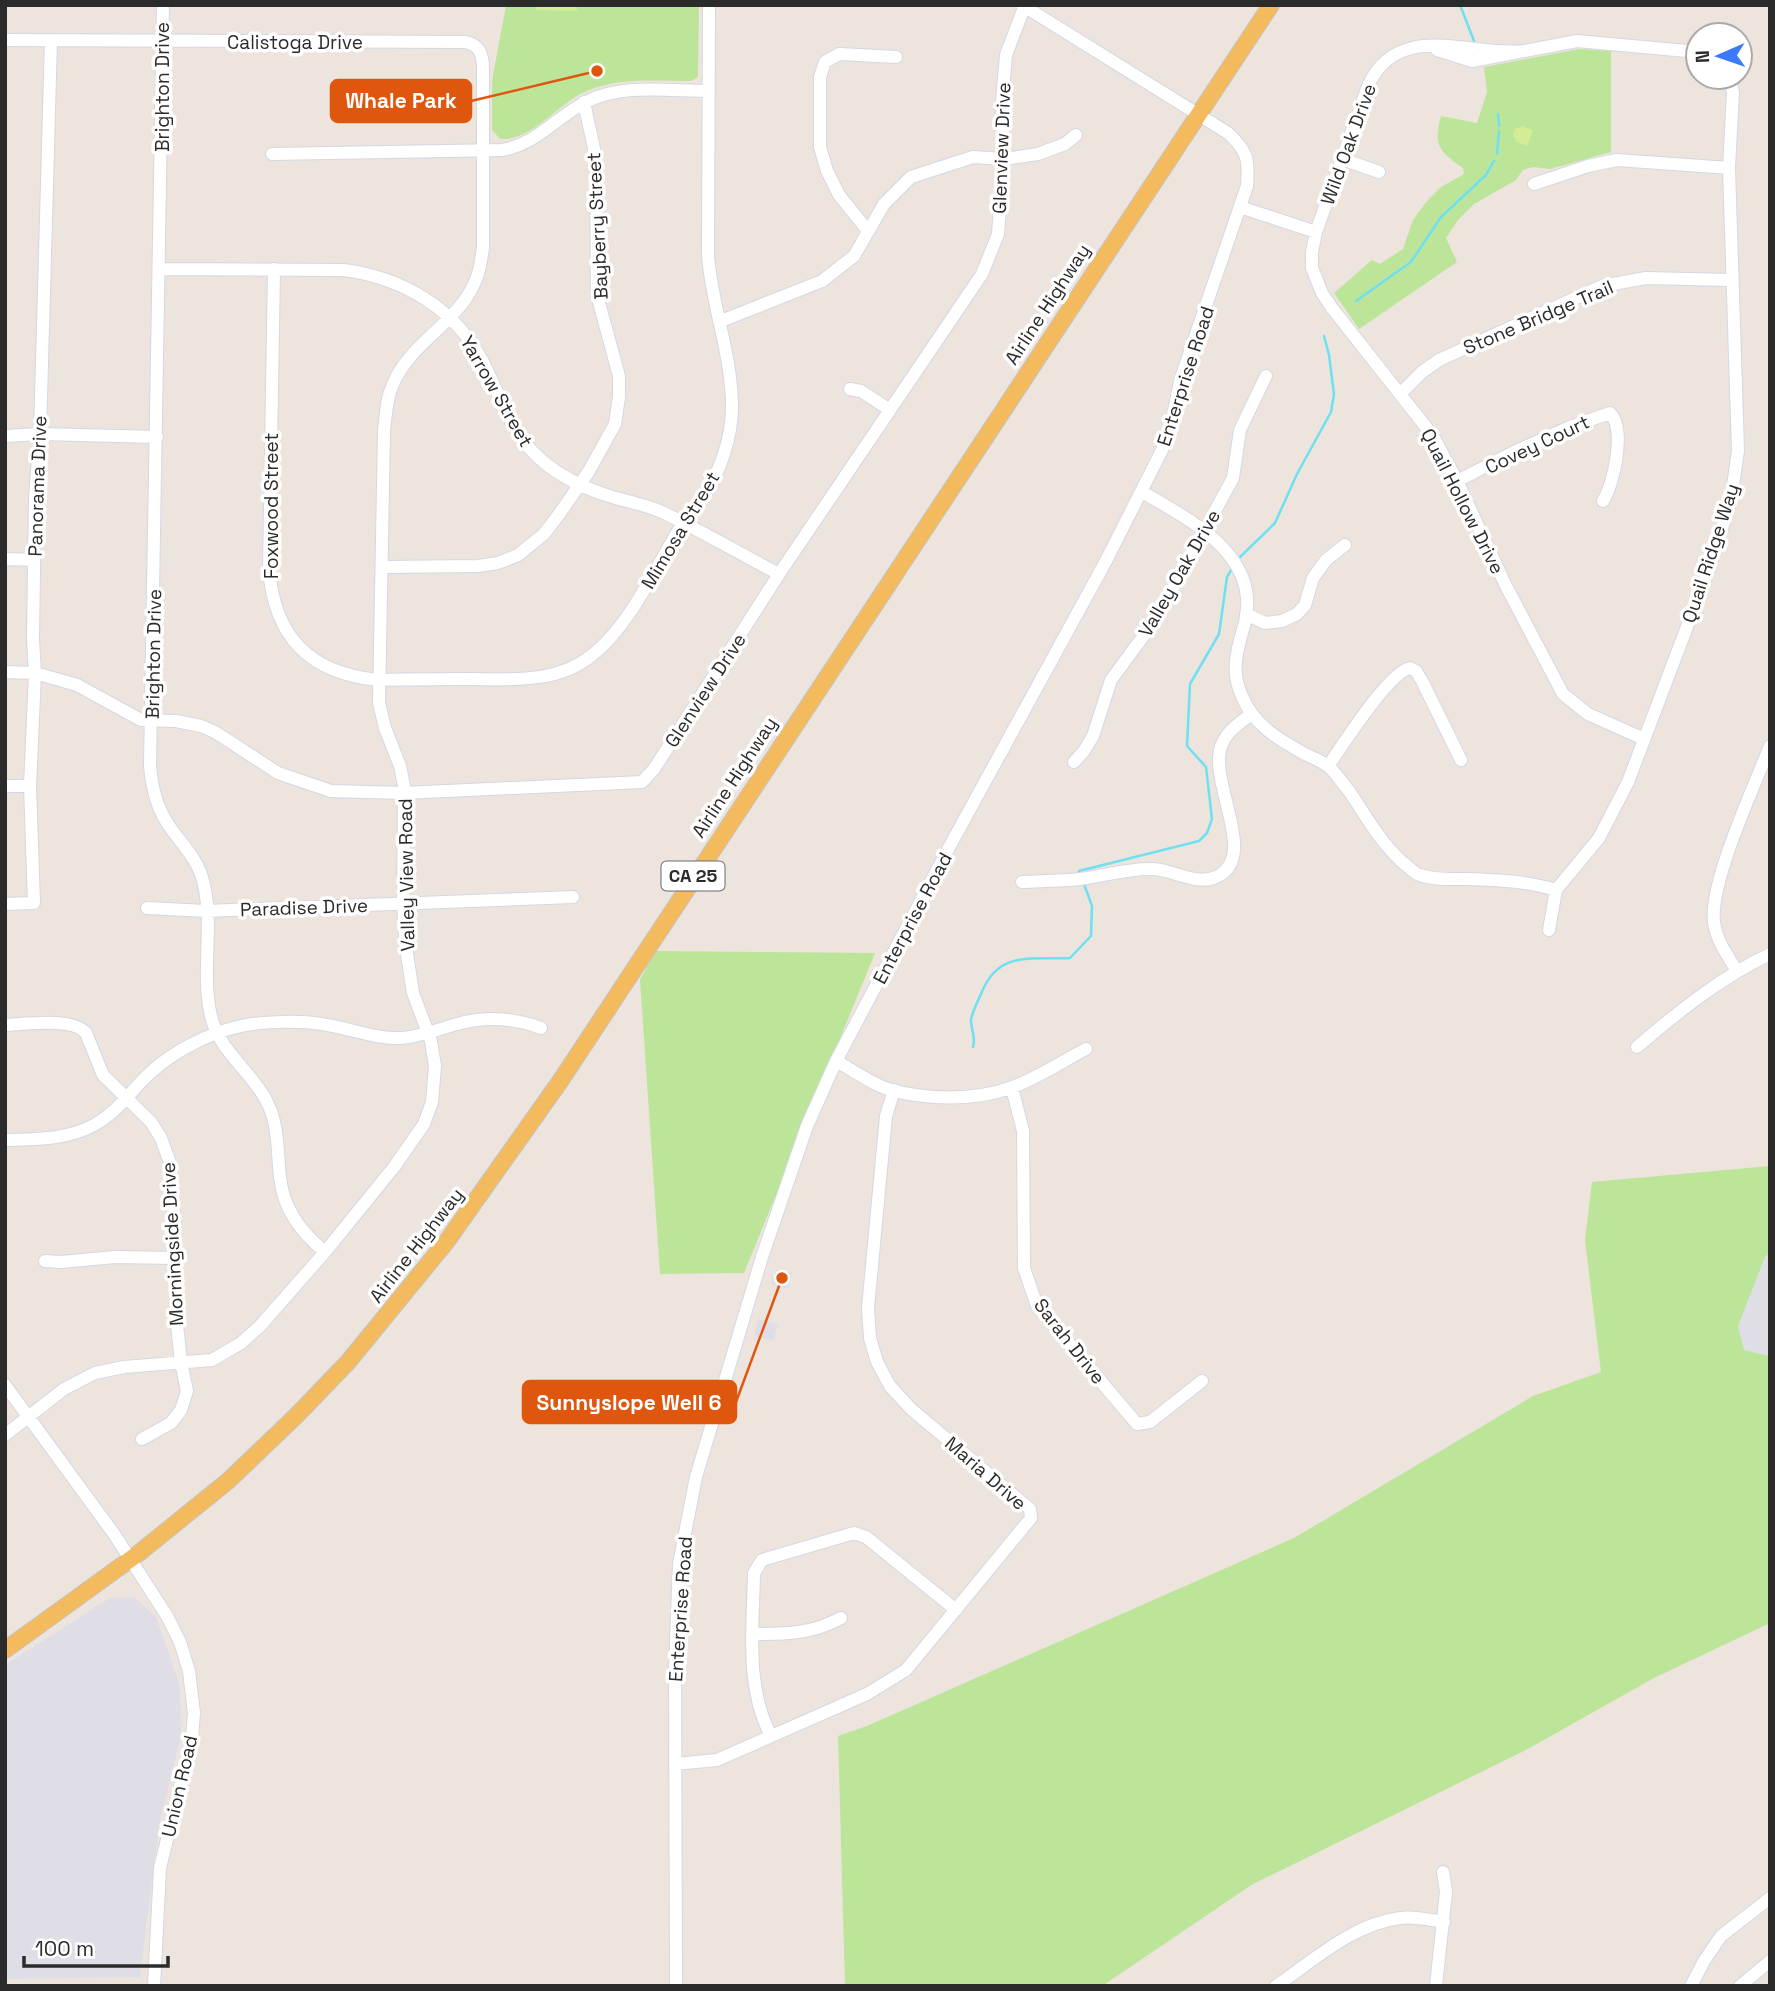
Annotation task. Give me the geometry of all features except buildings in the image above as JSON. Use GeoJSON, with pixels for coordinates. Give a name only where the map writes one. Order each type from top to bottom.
{"type":"FeatureCollection","features":[{"type":"Feature","properties":{"kind":"main road","name":"Airline Highway"},"geometry":{"type":"LineString","coordinates":[[5,1650],[130,1559],[228,1481],[273,1440],[348,1362],[447,1241],[561,1080],[1271,5]]}},
{"type":"Feature","properties":{"kind":"street","name":"Brighton Drive"},"geometry":{"type":"LineString","coordinates":[[163,5],[150,766],[156,801],[167,823],[200,871],[206,911],[207,994],[211,1018],[217,1034],[233,1059],[267,1101],[277,1132],[280,1178],[285,1202],[301,1229],[325,1252]]}},
{"type":"Feature","properties":{"kind":"street","name":"Mimosa Street"},"geometry":{"type":"LineString","coordinates":[[378,680],[538,677],[564,671],[579,664],[599,648],[615,630],[710,485],[721,461],[730,428],[732,408],[729,371],[708,256],[709,5]]}},
{"type":"Feature","properties":{"kind":"street","name":"Enterprise Road"},"geometry":{"type":"LineString","coordinates":[[676,1986],[675,1657],[679,1564],[696,1477],[762,1257],[807,1126],[836,1061],[1142,492],[1171,427],[1180,381],[1247,186],[1249,162],[1239,144],[1228,133],[1024,6]]}},
{"type":"Feature","properties":{"kind":"street","name":"Glenview Drive"},"geometry":{"type":"LineString","coordinates":[[5,672],[35,673],[77,685],[141,720],[176,721],[201,726],[215,732],[278,773],[310,785],[350,793],[642,782],[654,769],[779,574],[982,274],[998,234],[1004,159],[1002,101],[1006,55],[1024,6]]}},
{"type":"Feature","properties":{"kind":"street","name":"Calistoga Drive"},"geometry":{"type":"LineString","coordinates":[[5,40],[470,43],[480,50],[482,58],[482,152]]}},
{"type":"Feature","properties":{"kind":"street","name":"Panorama Drive"},"geometry":{"type":"LineString","coordinates":[[5,904],[33,903],[30,786],[35,673],[35,498],[40,434],[51,40]]}},
{"type":"Feature","properties":{"kind":"street","name":"Wild Oak Drive"},"geometry":{"type":"LineString","coordinates":[[1316,232],[1368,86],[1376,72],[1397,54],[1426,46],[1457,46],[1500,52],[1525,51],[1570,41],[1684,51]]}},
{"type":"Feature","properties":{"kind":"street"},"geometry":{"type":"LineString","coordinates":[[868,231],[838,195],[827,171],[821,147],[820,77],[825,62],[839,54],[896,57]]}},
{"type":"Feature","properties":{"kind":"street"},"geometry":{"type":"LineString","coordinates":[[272,154],[482,152],[511,148],[524,143],[584,103],[601,95],[620,91],[709,91]]}},
{"type":"Feature","properties":{"kind":"street"},"geometry":{"type":"LineString","coordinates":[[1534,184],[1588,166],[1617,160],[1729,168],[1731,91]]}},
{"type":"Feature","properties":{"kind":"street","name":"Bayberry Street"},"geometry":{"type":"LineString","coordinates":[[382,567],[478,566],[512,558],[530,548],[544,534],[580,485],[605,446],[615,424],[619,376],[597,296],[596,158],[584,103]]}},
{"type":"Feature","properties":{"kind":"street"},"geometry":{"type":"LineString","coordinates":[[721,321],[821,281],[853,256],[884,204],[911,177],[973,158],[1004,159],[1038,154],[1065,144],[1076,135]]}},
{"type":"Feature","properties":{"kind":"street","name":"Valley View Road"},"geometry":{"type":"LineString","coordinates":[[5,1434],[64,1389],[95,1373],[124,1367],[212,1360],[241,1343],[260,1326],[325,1252],[394,1167],[424,1124],[432,1102],[435,1075],[433,1050],[408,970],[402,904],[404,793],[400,766],[381,714],[378,680],[384,431],[388,396],[405,363],[470,293],[480,270],[482,152]]}},
{"type":"Feature","properties":{"kind":"street"},"geometry":{"type":"LineString","coordinates":[[1342,159],[1378,172]]}},
{"type":"Feature","properties":{"kind":"street","name":"Quail Ridge Way"},"geometry":{"type":"LineString","coordinates":[[1556,890],[1599,838],[1628,782],[1709,569],[1731,500],[1738,451],[1729,168]]}},
{"type":"Feature","properties":{"kind":"street"},"geometry":{"type":"LineString","coordinates":[[1240,207],[1316,232]]}},
{"type":"Feature","properties":{"kind":"street","name":"Quail Hollow Drive"},"geometry":{"type":"LineString","coordinates":[[1316,232],[1312,268],[1322,293],[1433,436],[1506,586],[1563,694],[1588,715],[1644,739]]}},
{"type":"Feature","properties":{"kind":"street","name":"Yarrow Street"},"geometry":{"type":"LineString","coordinates":[[160,269],[312,268],[367,273],[405,286],[450,317],[477,352],[509,418],[525,443],[544,462],[580,485],[661,512],[779,574]]}},
{"type":"Feature","properties":{"kind":"street","name":"Foxwood Street"},"geometry":{"type":"LineString","coordinates":[[274,269],[269,568],[273,605],[286,632],[317,661],[346,674],[378,680]]}},
{"type":"Feature","properties":{"kind":"street","name":"Stone Bridge Trail"},"geometry":{"type":"LineString","coordinates":[[1401,393],[1439,360],[1602,286],[1646,278],[1731,280]]}},
{"type":"Feature","properties":{"kind":"street","name":"Valley Oak Drive"},"geometry":{"type":"LineString","coordinates":[[1074,762],[1093,736],[1116,670],[1156,620],[1233,478],[1240,430],[1266,376]]}},
{"type":"Feature","properties":{"kind":"street"},"geometry":{"type":"LineString","coordinates":[[850,390],[861,391],[890,410]]}},
{"type":"Feature","properties":{"kind":"street","name":"Covey Court"},"geometry":{"type":"LineString","coordinates":[[1457,481],[1570,426],[1610,414],[1616,421],[1616,457],[1614,477],[1602,501]]}},
{"type":"Feature","properties":{"kind":"street"},"geometry":{"type":"LineString","coordinates":[[5,436],[157,436]]}},
{"type":"Feature","properties":{"kind":"street"},"geometry":{"type":"LineString","coordinates":[[1142,492],[1204,532],[1224,548],[1239,566],[1247,590],[1246,614],[1234,668],[1241,696],[1259,724],[1279,740],[1328,766],[1391,853],[1418,875],[1439,879],[1506,881],[1541,885],[1556,890],[1549,930]]}},
{"type":"Feature","properties":{"kind":"street"},"geometry":{"type":"LineString","coordinates":[[1246,614],[1265,623],[1282,621],[1297,614],[1305,605],[1313,578],[1345,545]]}},
{"type":"Feature","properties":{"kind":"street"},"geometry":{"type":"LineString","coordinates":[[5,559],[34,560]]}},
{"type":"Feature","properties":{"kind":"street"},"geometry":{"type":"LineString","coordinates":[[1328,766],[1374,702],[1392,681],[1405,669],[1410,668],[1422,681],[1461,760]]}},
{"type":"Feature","properties":{"kind":"street"},"geometry":{"type":"LineString","coordinates":[[1021,882],[1078,879],[1154,869],[1208,880],[1219,877],[1228,868],[1236,846],[1220,779],[1219,752],[1226,735],[1251,714]]}},
{"type":"Feature","properties":{"kind":"street"},"geometry":{"type":"LineString","coordinates":[[1737,971],[1715,928],[1715,897],[1732,844],[1770,746]]}},
{"type":"Feature","properties":{"kind":"street"},"geometry":{"type":"LineString","coordinates":[[5,786],[30,786]]}},
{"type":"Feature","properties":{"kind":"street","name":"Paradise Drive"},"geometry":{"type":"LineString","coordinates":[[147,908],[206,911],[573,897]]}},
{"type":"Feature","properties":{"kind":"street"},"geometry":{"type":"LineString","coordinates":[[1637,1046],[1697,997],[1737,971],[1770,954]]}},
{"type":"Feature","properties":{"kind":"street"},"geometry":{"type":"LineString","coordinates":[[5,1140],[50,1139],[76,1133],[108,1116],[150,1072],[168,1058],[217,1034],[245,1025],[326,1024],[390,1038],[429,1033],[467,1022],[498,1019],[522,1021],[541,1028]]}},
{"type":"Feature","properties":{"kind":"street","name":"Morningside Drive"},"geometry":{"type":"LineString","coordinates":[[5,1025],[67,1024],[81,1028],[86,1033],[103,1075],[151,1122],[167,1151],[172,1180],[176,1316],[187,1391],[181,1410],[171,1423],[142,1439]]}},
{"type":"Feature","properties":{"kind":"street"},"geometry":{"type":"LineString","coordinates":[[836,1061],[886,1088],[912,1094],[960,1097],[1012,1088],[1086,1049]]}},
{"type":"Feature","properties":{"kind":"street","name":"Sarah Drive"},"geometry":{"type":"LineString","coordinates":[[1012,1088],[1023,1132],[1024,1268],[1037,1306],[1137,1424],[1150,1422],[1202,1381]]}},
{"type":"Feature","properties":{"kind":"street","name":"Maria Drive"},"geometry":{"type":"LineString","coordinates":[[675,1764],[717,1760],[867,1694],[906,1670],[1031,1518],[1030,1508],[911,1409],[890,1386],[877,1362],[870,1338],[868,1308],[886,1116],[894,1090]]}},
{"type":"Feature","properties":{"kind":"street"},"geometry":{"type":"LineString","coordinates":[[45,1261],[61,1262],[115,1256],[175,1258]]}},
{"type":"Feature","properties":{"kind":"street","name":"Union Road"},"geometry":{"type":"LineString","coordinates":[[5,1385],[130,1559],[173,1626],[189,1671],[193,1698],[192,1738],[160,1868],[154,1986]]}},
{"type":"Feature","properties":{"kind":"street"},"geometry":{"type":"LineString","coordinates":[[771,1736],[757,1702],[753,1672],[754,1573],[762,1560],[854,1533],[866,1537],[956,1610]]}},
{"type":"Feature","properties":{"kind":"street"},"geometry":{"type":"LineString","coordinates":[[753,1634],[822,1629],[841,1618]]}},
{"type":"Feature","properties":{"kind":"street"},"geometry":{"type":"LineString","coordinates":[[1436,1986],[1446,1892],[1443,1872]]}},
{"type":"Feature","properties":{"kind":"street"},"geometry":{"type":"LineString","coordinates":[[1691,1986],[1721,1936],[1770,1898]]}},
{"type":"Feature","properties":{"kind":"street"},"geometry":{"type":"LineString","coordinates":[[1276,1986],[1334,1946],[1369,1926],[1402,1918],[1444,1922]]}},
{"type":"Feature","properties":{"kind":"street"},"geometry":{"type":"LineString","coordinates":[[1740,1986],[1770,1961]]}},
{"type":"Feature","properties":{"kind":"shaded area"},"geometry":{"type":"Polygon","coordinates":[[[1770,1254],[1770,1356],[1744,1350],[1738,1326],[1763,1260],[1770,1254]]]}},
{"type":"Feature","properties":{"kind":"shaded area"},"geometry":{"type":"Polygon","coordinates":[[[776,1269],[792,1273],[788,1289],[771,1284],[776,1269]]]}},
{"type":"Feature","properties":{"kind":"shaded area"},"geometry":{"type":"Polygon","coordinates":[[[758,1319],[778,1324],[773,1341],[754,1336],[758,1319]]]}},
{"type":"Feature","properties":{"kind":"shaded area"},"geometry":{"type":"Polygon","coordinates":[[[134,1597],[156,1617],[180,1686],[181,1736],[159,1824],[140,1977],[7,1979],[5,1665],[110,1598],[134,1597]]]}},
{"type":"Feature","properties":{"kind":"green space"},"geometry":{"type":"Polygon","coordinates":[[[506,5],[699,5],[698,77],[691,81],[639,81],[601,86],[578,95],[524,134],[500,139],[492,130],[492,81],[506,5]]]}},
{"type":"Feature","properties":{"kind":"green space"},"geometry":{"type":"Polygon","coordinates":[[[536,5],[577,5],[577,11],[536,10],[536,5]]]}},
{"type":"Feature","properties":{"kind":"green space"},"geometry":{"type":"Polygon","coordinates":[[[1579,49],[1611,51],[1611,152],[1550,169],[1533,167],[1523,170],[1516,180],[1474,204],[1458,220],[1446,238],[1457,262],[1359,329],[1334,293],[1372,260],[1380,264],[1403,249],[1413,220],[1426,202],[1441,187],[1464,174],[1463,168],[1443,152],[1438,141],[1441,116],[1477,123],[1487,92],[1484,67],[1579,49]]]}},
{"type":"Feature","properties":{"kind":"green space"},"geometry":{"type":"Polygon","coordinates":[[[1523,126],[1533,131],[1527,146],[1517,142],[1513,136],[1515,129],[1523,126]]]}},
{"type":"Feature","properties":{"kind":"green space"},"geometry":{"type":"Polygon","coordinates":[[[655,951],[875,953],[744,1273],[660,1274],[640,980],[655,951]]]}},
{"type":"Feature","properties":{"kind":"green space"},"geometry":{"type":"Polygon","coordinates":[[[1770,1166],[1770,1253],[1765,1257],[1738,1326],[1744,1350],[1770,1356],[1770,1623],[1654,1678],[1526,1750],[1253,1884],[1102,1986],[845,1986],[838,1736],[867,1726],[1294,1538],[1533,1396],[1601,1372],[1585,1240],[1592,1182],[1770,1166]]]}},
{"type":"Feature","properties":{"kind":"waterway"},"geometry":{"type":"LineString","coordinates":[[1460,5],[1474,41]]}},
{"type":"Feature","properties":{"kind":"waterway"},"geometry":{"type":"LineString","coordinates":[[1498,114],[1499,126]]}},
{"type":"Feature","properties":{"kind":"waterway"},"geometry":{"type":"LineString","coordinates":[[1497,154],[1499,131]]}},
{"type":"Feature","properties":{"kind":"waterway"},"geometry":{"type":"LineString","coordinates":[[1356,301],[1411,262],[1441,217],[1486,175],[1494,161]]}},
{"type":"Feature","properties":{"kind":"waterway"},"geometry":{"type":"LineString","coordinates":[[1239,558],[1275,523],[1297,474],[1331,412],[1334,394],[1324,336]]}},
{"type":"Feature","properties":{"kind":"waterway"},"geometry":{"type":"LineString","coordinates":[[1080,874],[1079,871],[1199,841],[1207,833],[1212,819],[1206,767],[1187,746],[1190,684],[1219,634],[1227,577],[1233,567]]}},
{"type":"Feature","properties":{"kind":"waterway"},"geometry":{"type":"LineString","coordinates":[[973,1047],[971,1020],[988,980],[996,970],[1017,960],[1070,958],[1091,936],[1092,906],[1084,884]]}},
{"type":"Feature","properties":{"kind":"place","name":"Whale Park"},"geometry":{"type":"Point","coordinates":[597,71]}},
{"type":"Feature","properties":{"kind":"place","name":"Sunnyslope Well 6"},"geometry":{"type":"Point","coordinates":[782,1278]}}]}
